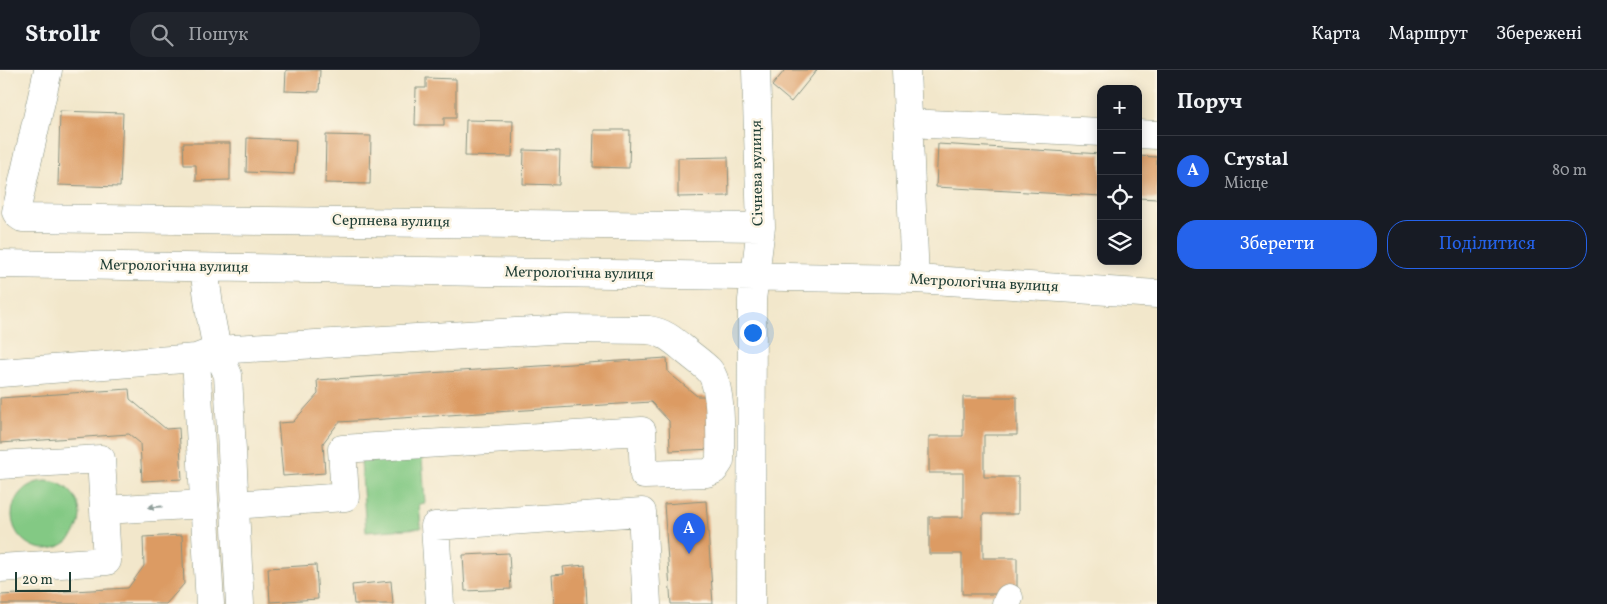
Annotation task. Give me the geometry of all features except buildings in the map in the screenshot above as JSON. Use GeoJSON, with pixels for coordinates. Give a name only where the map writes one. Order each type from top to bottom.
{"type":"FeatureCollection","features":[{"type":"Feature","properties":{"kind":"street","name":"Серпнева вулиця"},"geometry":{"type":"LineString","coordinates":[[48,70],[16,212],[22,218],[761,227]]}},
{"type":"Feature","properties":{"kind":"street","name":"Січнева вулиця"},"geometry":{"type":"LineString","coordinates":[[751,604],[752,300],[761,227],[756,70]]}},
{"type":"Feature","properties":{"kind":"street"},"geometry":{"type":"LineString","coordinates":[[906,70],[915,279]]}},
{"type":"Feature","properties":{"kind":"street"},"geometry":{"type":"LineString","coordinates":[[908,123],[1097,132]]}},
{"type":"Feature","properties":{"kind":"street"},"geometry":{"type":"LineString","coordinates":[[1142,134],[1157,134]]}},
{"type":"Feature","properties":{"kind":"street","name":"Метрологічна вулиця"},"geometry":{"type":"LineString","coordinates":[[0,264],[915,279],[1157,294]]}},
{"type":"Feature","properties":{"kind":"street"},"geometry":{"type":"LineString","coordinates":[[204,268],[210,314],[206,354],[204,504],[210,604]]}},
{"type":"Feature","properties":{"kind":"street"},"geometry":{"type":"LineString","coordinates":[[0,373],[206,354],[567,329],[649,330],[659,332],[670,338],[710,371],[718,393],[720,461],[714,470],[707,473],[644,475],[642,431],[342,449],[345,497],[234,505]]}},
{"type":"Feature","properties":{"kind":"street"},"geometry":{"type":"LineString","coordinates":[[206,354],[228,375],[240,604]]}},
{"type":"Feature","properties":{"kind":"street"},"geometry":{"type":"LineString","coordinates":[[0,466],[101,459],[107,561],[0,568]]}},
{"type":"Feature","properties":{"kind":"street"},"geometry":{"type":"LineString","coordinates":[[105,510],[204,504]]}},
{"type":"Feature","properties":{"kind":"street"},"geometry":{"type":"LineString","coordinates":[[440,604],[435,526],[642,512],[647,604]]}},
{"type":"Feature","properties":{"kind":"green space"},"geometry":{"type":"Polygon","coordinates":[[[422,457],[425,503],[419,504],[421,528],[366,532],[361,461],[422,457]]]}},
{"type":"Feature","properties":{"kind":"green space"},"geometry":{"type":"Polygon","coordinates":[[[39,481],[53,481],[65,486],[75,496],[80,508],[80,522],[75,534],[65,544],[53,549],[39,549],[27,544],[17,534],[12,522],[12,508],[17,496],[27,486],[39,481]]]}},
{"type":"Feature","properties":{"kind":"place","name":"Crystal"},"geometry":{"type":"Point","coordinates":[689,554]}}]}
